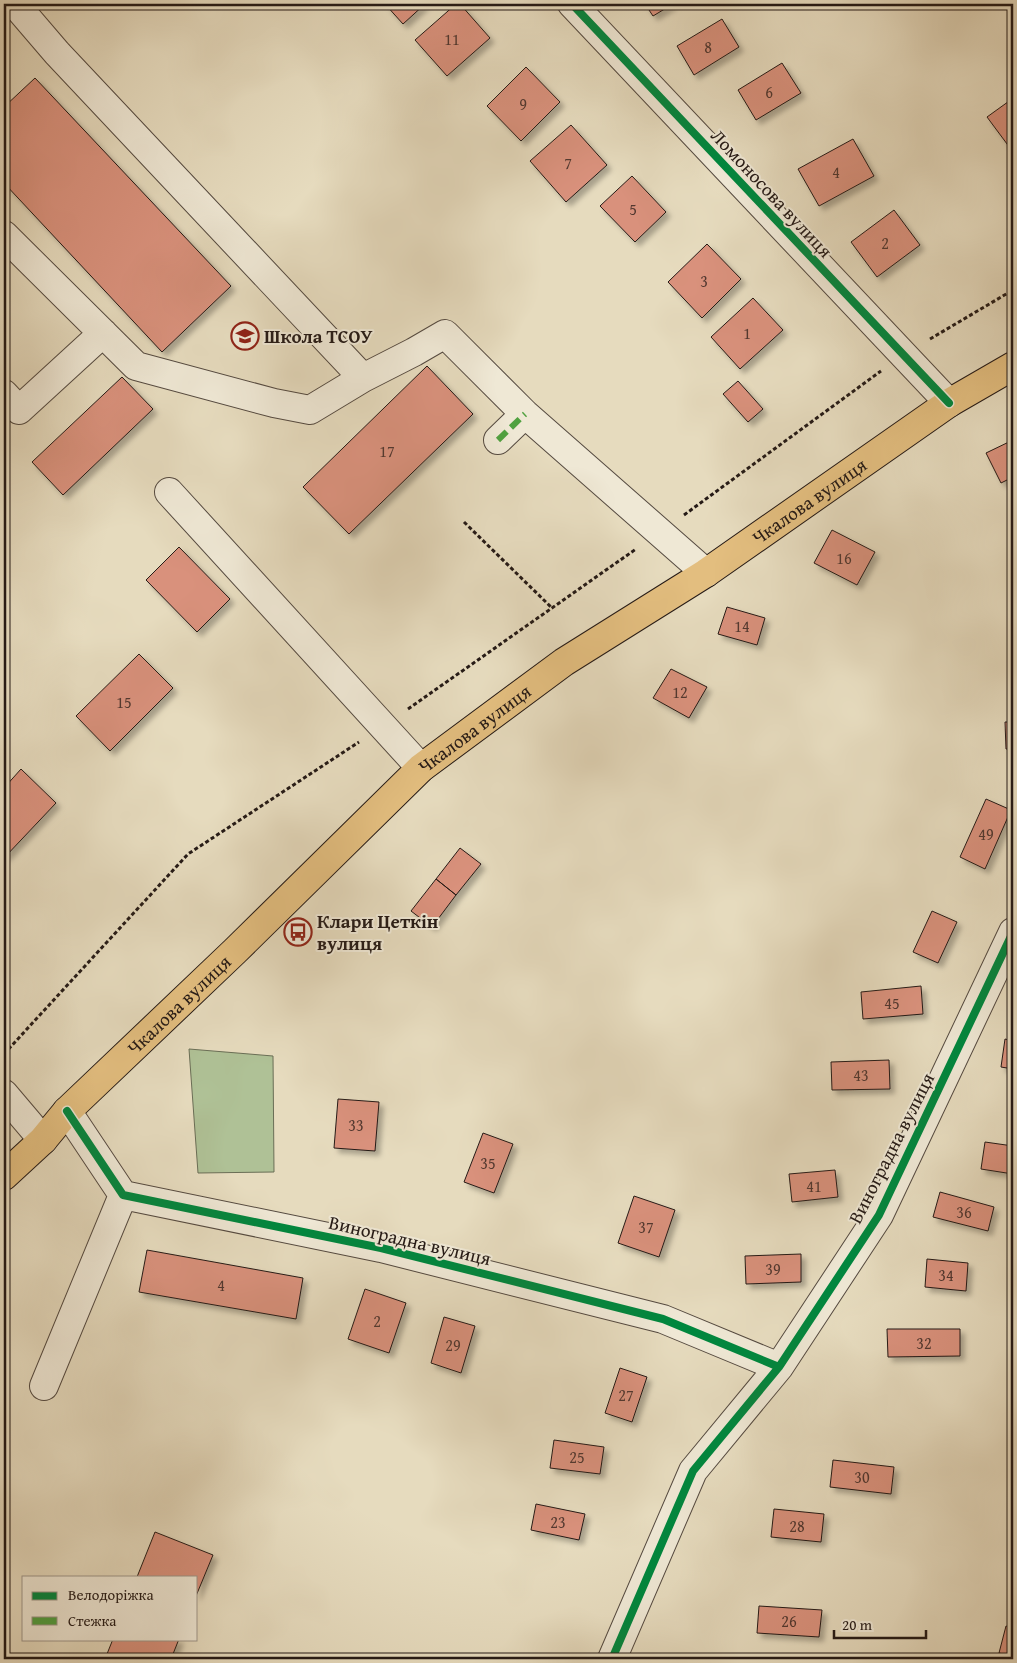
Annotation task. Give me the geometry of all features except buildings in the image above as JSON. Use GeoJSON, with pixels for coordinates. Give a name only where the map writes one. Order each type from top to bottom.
{"type":"FeatureCollection","features":[{"type":"Feature","properties":{"kind":"main road","name":"Чкалова вулиця"},"geometry":{"type":"LineString","coordinates":[[4,1176],[43,1140],[67,1110],[235,951],[422,768],[564,662],[706,573],[949,404],[1013,366]]}},
{"type":"Feature","properties":{"kind":"street"},"geometry":{"type":"LineString","coordinates":[[15,4],[57,53],[363,378]]}},
{"type":"Feature","properties":{"kind":"street","name":"Ломоносова вулиця"},"geometry":{"type":"LineString","coordinates":[[572,4],[949,404]]}},
{"type":"Feature","properties":{"kind":"street"},"geometry":{"type":"LineString","coordinates":[[4,235],[136,366],[274,403],[310,410],[363,378],[445,334],[525,414],[706,573]]}},
{"type":"Feature","properties":{"kind":"street"},"geometry":{"type":"LineString","coordinates":[[4,394],[19,410],[103,333]]}},
{"type":"Feature","properties":{"kind":"street"},"geometry":{"type":"LineString","coordinates":[[498,440],[525,414]]}},
{"type":"Feature","properties":{"kind":"street"},"geometry":{"type":"LineString","coordinates":[[169,492],[422,768]]}},
{"type":"Feature","properties":{"kind":"street","name":"Виноградна вулиця"},"geometry":{"type":"LineString","coordinates":[[612,1659],[693,1471],[780,1367],[879,1215],[1013,932]]}},
{"type":"Feature","properties":{"kind":"street"},"geometry":{"type":"LineString","coordinates":[[4,1094],[43,1140]]}},
{"type":"Feature","properties":{"kind":"street"},"geometry":{"type":"LineString","coordinates":[[44,1386],[123,1195],[67,1110]]}},
{"type":"Feature","properties":{"kind":"street","name":"Виноградна вулиця"},"geometry":{"type":"LineString","coordinates":[[123,1195],[381,1248],[662,1319],[780,1367]]}},
{"type":"Feature","properties":{"kind":"path"},"geometry":{"type":"LineString","coordinates":[[4,1054],[188,854],[384,726],[660,533],[903,355],[1013,290]]}},
{"type":"Feature","properties":{"kind":"path"},"geometry":{"type":"LineString","coordinates":[[464,522],[552,608]]}},
{"type":"Feature","properties":{"kind":"green space"},"geometry":{"type":"Polygon","coordinates":[[[189,1049],[273,1056],[274,1172],[198,1173],[189,1049]]]}},
{"type":"Feature","properties":{"kind":"marked path"},"geometry":{"type":"LineString","coordinates":[[498,440],[525,414]]}},
{"type":"Feature","properties":{"kind":"cycle path"},"geometry":{"type":"LineString","coordinates":[[572,4],[949,403]]}},
{"type":"Feature","properties":{"kind":"cycle path"},"geometry":{"type":"LineString","coordinates":[[612,1659],[693,1471],[779,1367],[879,1215],[1013,932]]}},
{"type":"Feature","properties":{"kind":"cycle path"},"geometry":{"type":"LineString","coordinates":[[67,1111],[123,1195],[381,1248],[663,1319],[779,1367]]}},
{"type":"Feature","properties":{"kind":"place","name":"Школа ТСОУ"},"geometry":{"type":"Point","coordinates":[245,336]}},
{"type":"Feature","properties":{"kind":"place","name":"Клари Цеткін вулиця"},"geometry":{"type":"Point","coordinates":[298,932]}}]}
